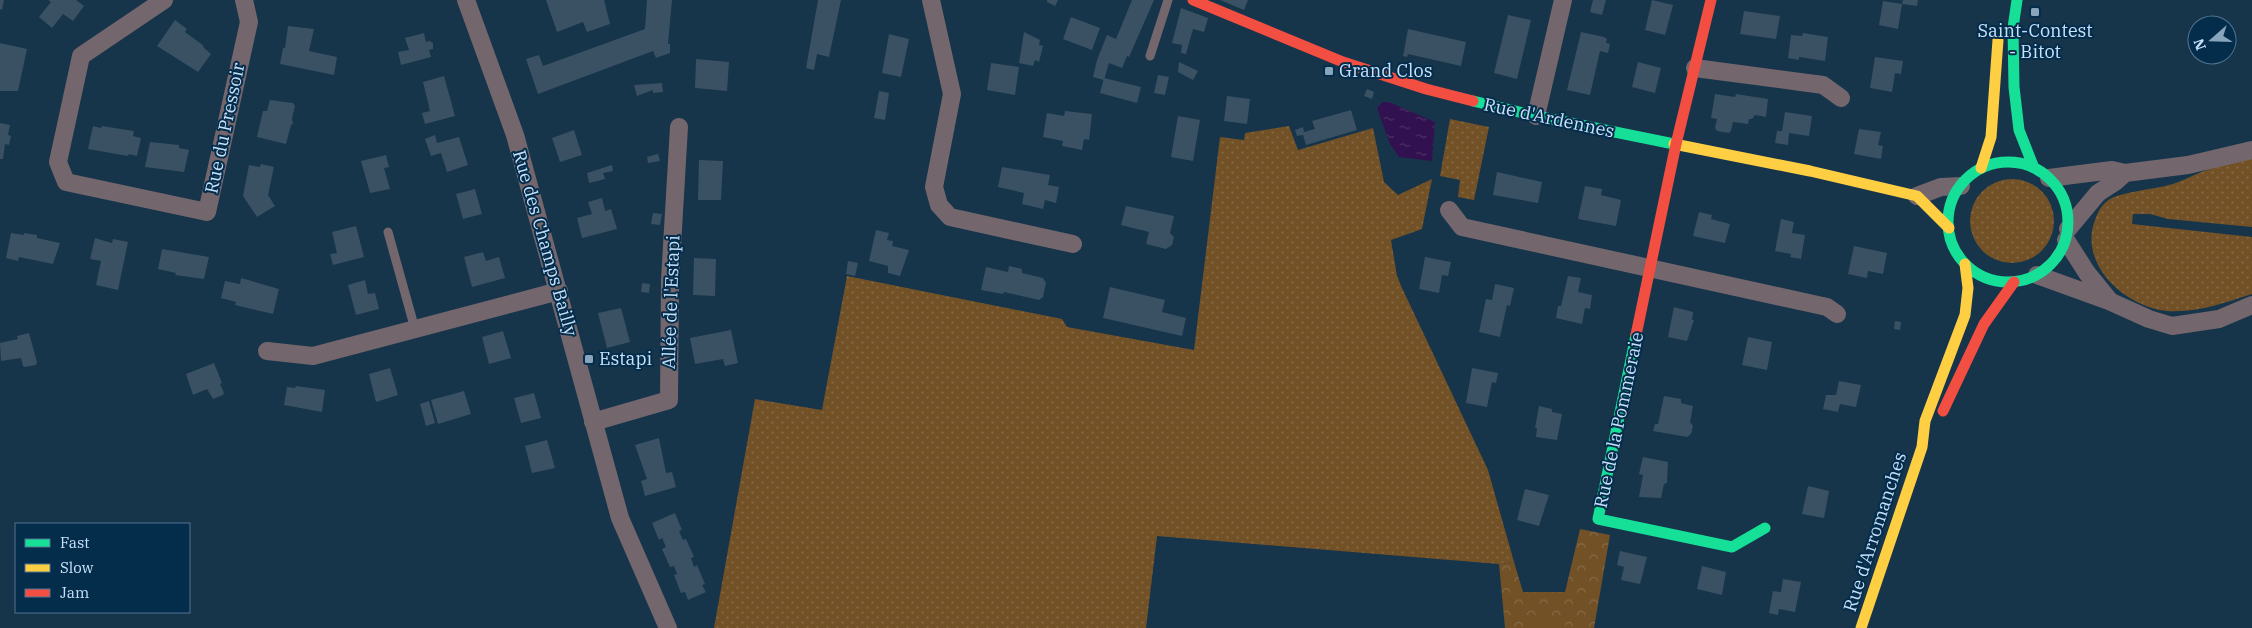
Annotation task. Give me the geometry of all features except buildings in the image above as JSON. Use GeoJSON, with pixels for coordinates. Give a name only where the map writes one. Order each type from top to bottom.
{"type":"FeatureCollection","features":[{"type":"Feature","properties":{"kind":"street","name":"Rue du Pressoir"},"geometry":{"type":"LineString","coordinates":[[164,0],[81,56],[58,162],[66,182],[207,212],[248,22],[244,0]]}},
{"type":"Feature","properties":{"kind":"street","name":"Rue des Champs Bailly"},"geometry":{"type":"LineString","coordinates":[[466,0],[515,134],[620,518],[668,628]]}},
{"type":"Feature","properties":{"kind":"street"},"geometry":{"type":"LineString","coordinates":[[931,0],[952,94],[934,187],[939,205],[950,217],[1073,244]]}},
{"type":"Feature","properties":{"kind":"street","name":"Rue d'Ardennes"},"geometry":{"type":"LineString","coordinates":[[1193,0],[1343,62],[1397,81],[1536,116],[1810,171],[1917,196]]}},
{"type":"Feature","properties":{"kind":"street"},"geometry":{"type":"LineString","coordinates":[[1536,116],[1563,0]]}},
{"type":"Feature","properties":{"kind":"street","name":"Rue de la Pommeraie"},"geometry":{"type":"LineString","coordinates":[[1711,0],[1676,144],[1598,518],[1732,547],[1765,528]]}},
{"type":"Feature","properties":{"kind":"street"},"geometry":{"type":"LineString","coordinates":[[2017,0],[2013,28],[2014,87],[2019,130],[2034,168]]}},
{"type":"Feature","properties":{"kind":"street"},"geometry":{"type":"LineString","coordinates":[[1981,168],[1991,137],[1999,29]]}},
{"type":"Feature","properties":{"kind":"street"},"geometry":{"type":"LineString","coordinates":[[1695,68],[1823,85],[1841,98]]}},
{"type":"Feature","properties":{"kind":"street","name":"Allée de l'Estapi"},"geometry":{"type":"LineString","coordinates":[[594,422],[668,400],[670,280],[679,127]]}},
{"type":"Feature","properties":{"kind":"street"},"geometry":{"type":"LineString","coordinates":[[2049,178],[2112,170],[2125,173],[2188,165],[2252,150]]}},
{"type":"Feature","properties":{"kind":"street"},"geometry":{"type":"LineString","coordinates":[[1922,447],[1925,421],[1943,369],[1965,315],[1968,288],[1965,264],[1953,245],[1949,228],[1951,206],[1961,186],[1981,168],[2011,163],[2034,168],[2049,178],[2064,201],[2067,234],[2087,272],[2109,301]]}},
{"type":"Feature","properties":{"kind":"street"},"geometry":{"type":"LineString","coordinates":[[1965,264],[1988,278],[2014,282],[2037,275],[2057,258],[2067,234],[2098,193],[2116,182],[2125,173]]}},
{"type":"Feature","properties":{"kind":"street"},"geometry":{"type":"LineString","coordinates":[[1949,228],[1917,196],[1941,188],[1961,186]]}},
{"type":"Feature","properties":{"kind":"street"},"geometry":{"type":"LineString","coordinates":[[1449,210],[1462,227],[1827,307],[1837,314]]}},
{"type":"Feature","properties":{"kind":"street"},"geometry":{"type":"LineString","coordinates":[[2037,275],[2109,301],[2129,312],[2172,326],[2219,319],[2252,305]]}},
{"type":"Feature","properties":{"kind":"street"},"geometry":{"type":"LineString","coordinates":[[1922,447],[1938,422],[1984,324],[2014,282]]}},
{"type":"Feature","properties":{"kind":"street"},"geometry":{"type":"LineString","coordinates":[[267,352],[312,356],[559,291]]}},
{"type":"Feature","properties":{"kind":"street","name":"Rue d'Arromanches"},"geometry":{"type":"LineString","coordinates":[[1862,628],[1922,447]]}},
{"type":"Feature","properties":{"kind":"lane"},"geometry":{"type":"LineString","coordinates":[[1150,56],[1168,0]]}},
{"type":"Feature","properties":{"kind":"lane"},"geometry":{"type":"LineString","coordinates":[[388,232],[415,329]]}},
{"type":"Feature","properties":{"kind":"green space"},"geometry":{"type":"Polygon","coordinates":[[[1450,119],[1489,127],[1474,200],[1458,197],[1460,180],[1440,176],[1450,119]]]}},
{"type":"Feature","properties":{"kind":"green space"},"geometry":{"type":"Polygon","coordinates":[[[1289,126],[1298,150],[1373,128],[1384,182],[1398,195],[1432,179],[1422,229],[1391,240],[1397,276],[1488,470],[1514,562],[1499,564],[1157,536],[1146,628],[714,628],[755,399],[822,410],[847,276],[1062,319],[1067,327],[1194,350],[1220,137],[1244,140],[1245,133],[1289,126]]]}},
{"type":"Feature","properties":{"kind":"green space"},"geometry":{"type":"Polygon","coordinates":[[[2252,158],[2252,227],[2168,219],[2150,214],[2133,214],[2132,224],[2252,237],[2252,294],[2200,309],[2167,311],[2151,308],[2136,301],[2121,292],[2109,280],[2099,267],[2093,252],[2091,236],[2097,214],[2107,201],[2122,194],[2174,184],[2210,169],[2252,158]]]}},
{"type":"Feature","properties":{"kind":"green space"},"geometry":{"type":"Polygon","coordinates":[[[2004,179],[2020,179],[2036,186],[2047,197],[2054,213],[2051,237],[2042,251],[2036,256],[2020,263],[2004,263],[1988,256],[1977,245],[1970,229],[1970,213],[1977,197],[1988,186],[2004,179]]]}},
{"type":"Feature","properties":{"kind":"green space"},"geometry":{"type":"Polygon","coordinates":[[[1580,529],[1610,535],[1594,628],[1505,628],[1499,564],[1514,562],[1523,592],[1565,592],[1580,529]]]}},
{"type":"Feature","properties":{"kind":"green space"},"geometry":{"type":"Polygon","coordinates":[[[1526,615],[1566,617],[1565,628],[1525,628],[1526,615]]]}},
{"type":"Feature","properties":{"kind":"water"},"geometry":{"type":"Polygon","coordinates":[[[1383,102],[1389,102],[1435,122],[1432,161],[1399,157],[1390,144],[1377,108],[1383,102]]]}},
{"type":"Feature","properties":{"kind":"traffic: fast"},"geometry":{"type":"LineString","coordinates":[[2017,0],[2013,28],[2014,87],[2019,130],[2034,168]]}},
{"type":"Feature","properties":{"kind":"traffic: fast"},"geometry":{"type":"LineString","coordinates":[[1473,101],[1674,144]]}},
{"type":"Feature","properties":{"kind":"traffic: fast"},"geometry":{"type":"LineString","coordinates":[[2008,162],[2031,167],[2041,172],[2050,180],[2058,189],[2063,199],[2068,222],[2063,245],[2058,255],[2050,264],[2041,272],[2031,277],[2008,282],[1985,277],[1975,272],[1966,264],[1958,255],[1953,245],[1948,222],[1953,199],[1958,189],[1966,180],[1975,172],[1985,167],[2008,162]]}},
{"type":"Feature","properties":{"kind":"traffic: fast"},"geometry":{"type":"LineString","coordinates":[[1636,335],[1598,519],[1732,547],[1765,528]]}},
{"type":"Feature","properties":{"kind":"traffic: slow"},"geometry":{"type":"LineString","coordinates":[[1981,168],[1991,137],[1998,40]]}},
{"type":"Feature","properties":{"kind":"traffic: slow"},"geometry":{"type":"LineString","coordinates":[[1674,144],[1810,171],[1917,196],[1949,228]]}},
{"type":"Feature","properties":{"kind":"traffic: slow"},"geometry":{"type":"LineString","coordinates":[[1861,628],[1922,447],[1925,421],[1965,315],[1968,288],[1965,264]]}},
{"type":"Feature","properties":{"kind":"traffic: jam"},"geometry":{"type":"LineString","coordinates":[[1193,0],[1343,62],[1426,89],[1473,101]]}},
{"type":"Feature","properties":{"kind":"traffic: jam"},"geometry":{"type":"LineString","coordinates":[[1636,335],[1676,144],[1711,0]]}},
{"type":"Feature","properties":{"kind":"traffic: jam"},"geometry":{"type":"LineString","coordinates":[[1943,411],[1984,324],[2014,282]]}},
{"type":"Feature","properties":{"kind":"place","name":"Saint-Contest - Bitot"},"geometry":{"type":"Point","coordinates":[2035,12]}},
{"type":"Feature","properties":{"kind":"place","name":"Grand Clos"},"geometry":{"type":"Point","coordinates":[1329,71]}},
{"type":"Feature","properties":{"kind":"place","name":"Estapi"},"geometry":{"type":"Point","coordinates":[589,359]}}]}
